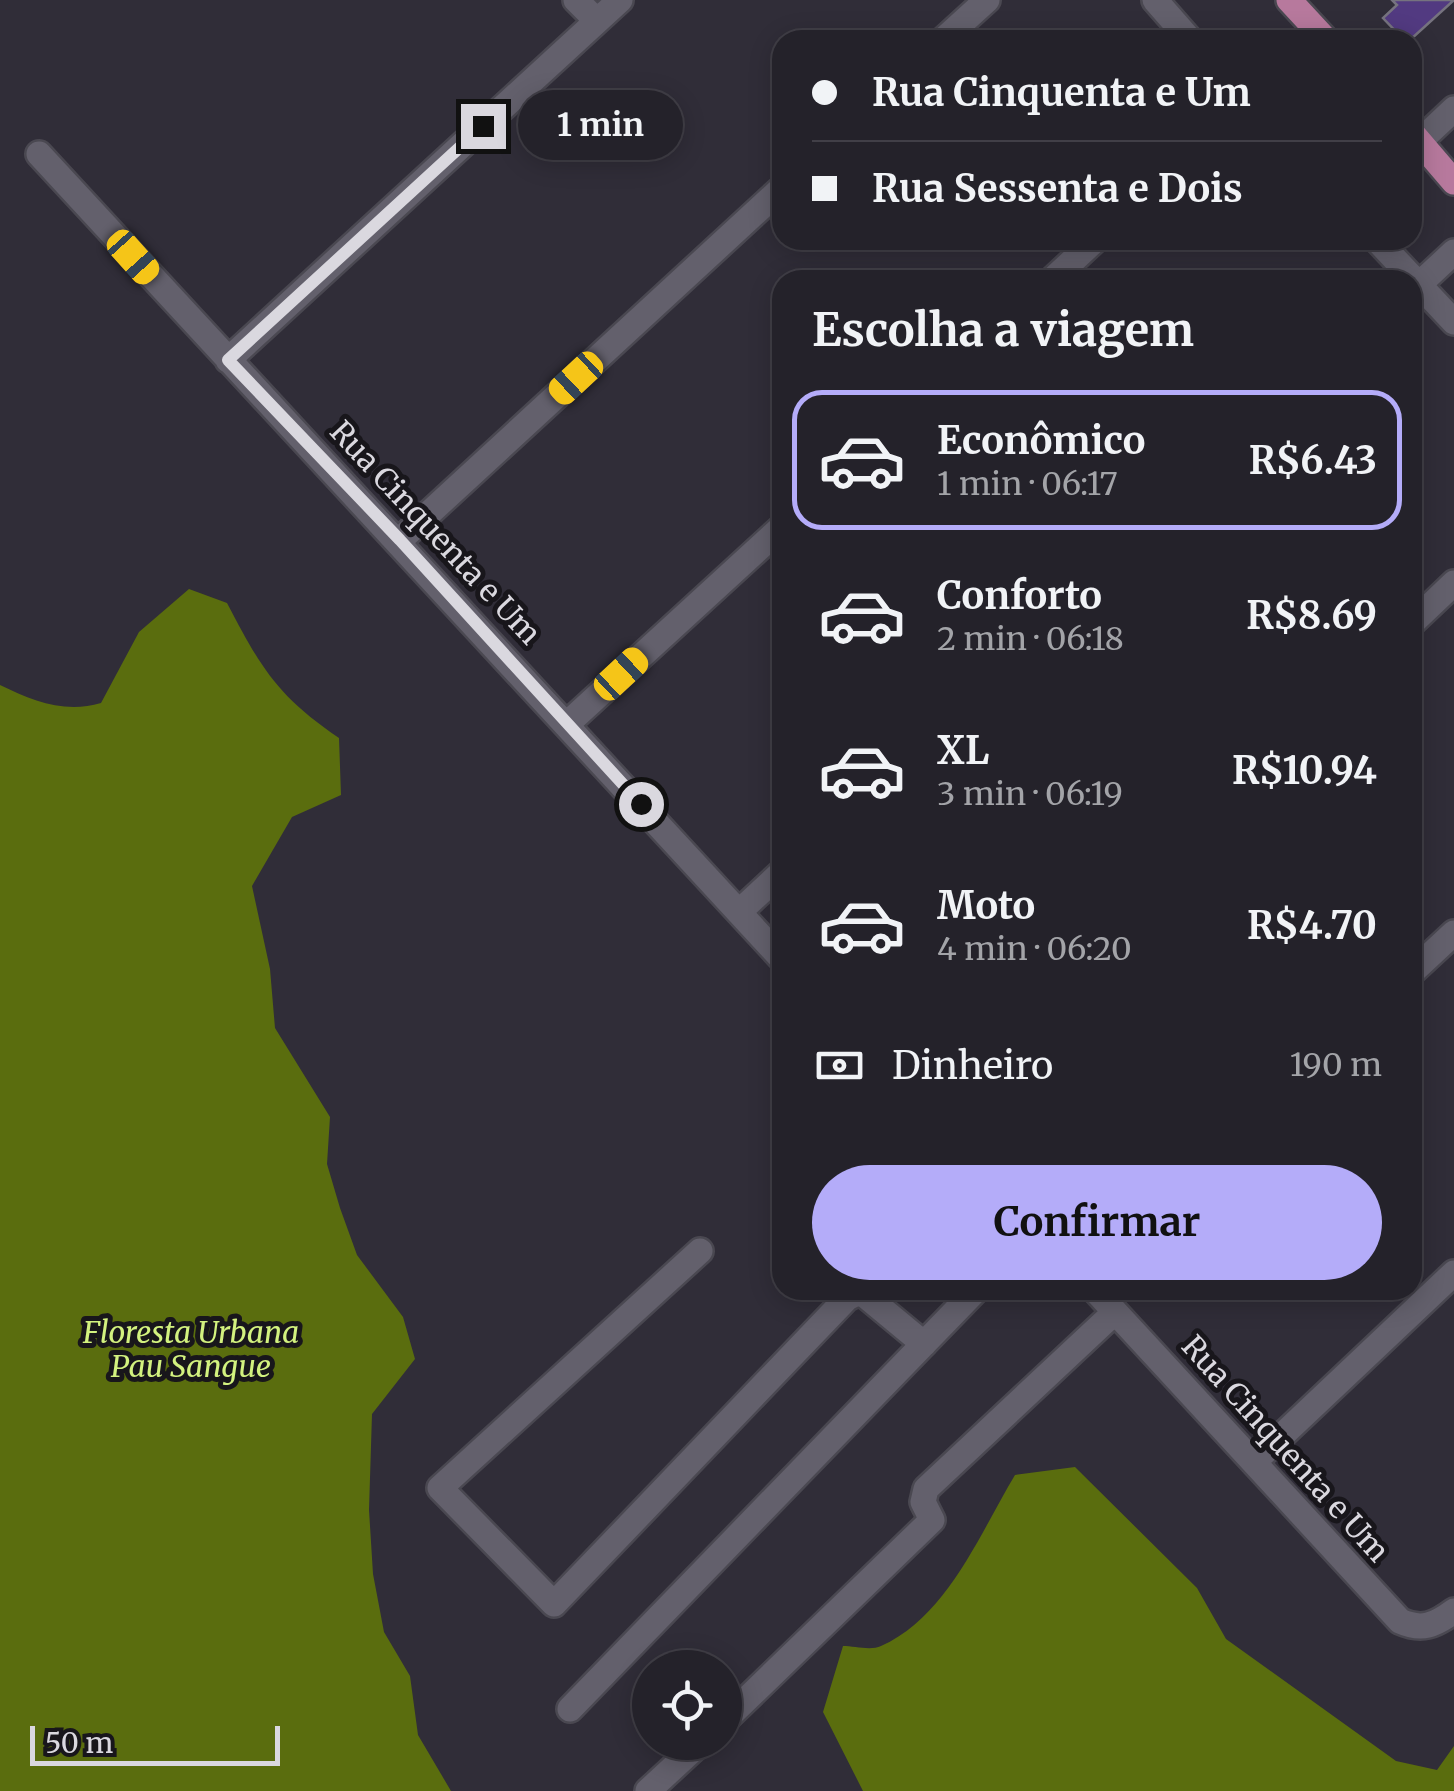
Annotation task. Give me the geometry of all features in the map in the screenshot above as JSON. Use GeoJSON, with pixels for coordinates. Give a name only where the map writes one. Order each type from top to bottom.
{"type":"FeatureCollection","features":[{"type":"Feature","properties":{"kind":"main road"},"geometry":{"type":"LineString","coordinates":[[1289,0],[1317,30]]}},
{"type":"Feature","properties":{"kind":"main road"},"geometry":{"type":"LineString","coordinates":[[1422,144],[1454,182]]}},
{"type":"Feature","properties":{"kind":"street"},"geometry":{"type":"LineString","coordinates":[[576,0],[597,22]]}},
{"type":"Feature","properties":{"kind":"street"},"geometry":{"type":"LineString","coordinates":[[228,360],[620,0]]}},
{"type":"Feature","properties":{"kind":"street"},"geometry":{"type":"LineString","coordinates":[[954,30],[986,0]]}},
{"type":"Feature","properties":{"kind":"street"},"geometry":{"type":"LineString","coordinates":[[1156,0],[1182,30]]}},
{"type":"Feature","properties":{"kind":"street"},"geometry":{"type":"LineString","coordinates":[[1422,133],[1454,109]]}},
{"type":"Feature","properties":{"kind":"street","name":"Rua Cinquenta e Um"},"geometry":{"type":"LineString","coordinates":[[38,154],[400,540],[772,948]]}},
{"type":"Feature","properties":{"kind":"street"},"geometry":{"type":"LineString","coordinates":[[400,540],[772,197]]}},
{"type":"Feature","properties":{"kind":"street"},"geometry":{"type":"LineString","coordinates":[[1063,270],[1085,250]]}},
{"type":"Feature","properties":{"kind":"street"},"geometry":{"type":"LineString","coordinates":[[1385,250],[1401,270]]}},
{"type":"Feature","properties":{"kind":"street"},"geometry":{"type":"LineString","coordinates":[[1422,282],[1454,252]]}},
{"type":"Feature","properties":{"kind":"street"},"geometry":{"type":"LineString","coordinates":[[1422,293],[1454,322]]}},
{"type":"Feature","properties":{"kind":"street"},"geometry":{"type":"LineString","coordinates":[[567,724],[772,535]]}},
{"type":"Feature","properties":{"kind":"street"},"geometry":{"type":"LineString","coordinates":[[1422,614],[1454,584]]}},
{"type":"Feature","properties":{"kind":"street"},"geometry":{"type":"LineString","coordinates":[[739,912],[772,881]]}},
{"type":"Feature","properties":{"kind":"street"},"geometry":{"type":"LineString","coordinates":[[1422,963],[1454,934]]}},
{"type":"Feature","properties":{"kind":"street"},"geometry":{"type":"LineString","coordinates":[[700,1251],[440,1488],[554,1604],[845,1300]]}},
{"type":"Feature","properties":{"kind":"street"},"geometry":{"type":"LineString","coordinates":[[1255,1461],[1454,1273]]}},
{"type":"Feature","properties":{"kind":"street"},"geometry":{"type":"LineString","coordinates":[[871,1300],[924,1344]]}},
{"type":"Feature","properties":{"kind":"street"},"geometry":{"type":"LineString","coordinates":[[570,1709],[966,1300]]}},
{"type":"Feature","properties":{"kind":"street","name":"Rua Cinquenta e Um"},"geometry":{"type":"LineString","coordinates":[[1105,1300],[1386,1608],[1413,1627],[1433,1626],[1454,1612]]}},
{"type":"Feature","properties":{"kind":"street"},"geometry":{"type":"LineString","coordinates":[[742,1704],[932,1520],[932,1512],[923,1502],[926,1489],[1115,1312]]}},
{"type":"Feature","properties":{"kind":"street"},"geometry":{"type":"LineString","coordinates":[[648,1791],[682,1760]]}},
{"type":"Feature","properties":{"kind":"green space","name":"Floresta Urbana Pau Sangue"},"geometry":{"type":"Polygon","coordinates":[[[189,589],[227,603],[250,646],[285,694],[339,738],[341,795],[292,817],[252,886],[270,969],[275,1028],[330,1117],[327,1164],[340,1208],[357,1255],[403,1317],[415,1359],[372,1414],[369,1510],[373,1574],[384,1632],[410,1676],[418,1735],[451,1791],[0,1791],[0,685],[49,704],[75,707],[101,703],[139,632],[189,589]]]}},
{"type":"Feature","properties":{"kind":"green space"},"geometry":{"type":"Polygon","coordinates":[[[1075,1467],[1197,1588],[1226,1639],[1396,1761],[1437,1770],[1454,1746],[1454,1791],[863,1791],[823,1712],[843,1646],[881,1646],[925,1615],[960,1571],[1015,1475],[1075,1467]]]}},
{"type":"Feature","properties":{"kind":"building"},"geometry":{"type":"Polygon","coordinates":[[[1392,0],[1454,0],[1421,30],[1394,30],[1383,18],[1397,5],[1392,0]]]}},
{"type":"Feature","properties":{"kind":"route"},"geometry":{"type":"LineString","coordinates":[[483,126],[228,360],[400,540],[641,804]]}}]}
